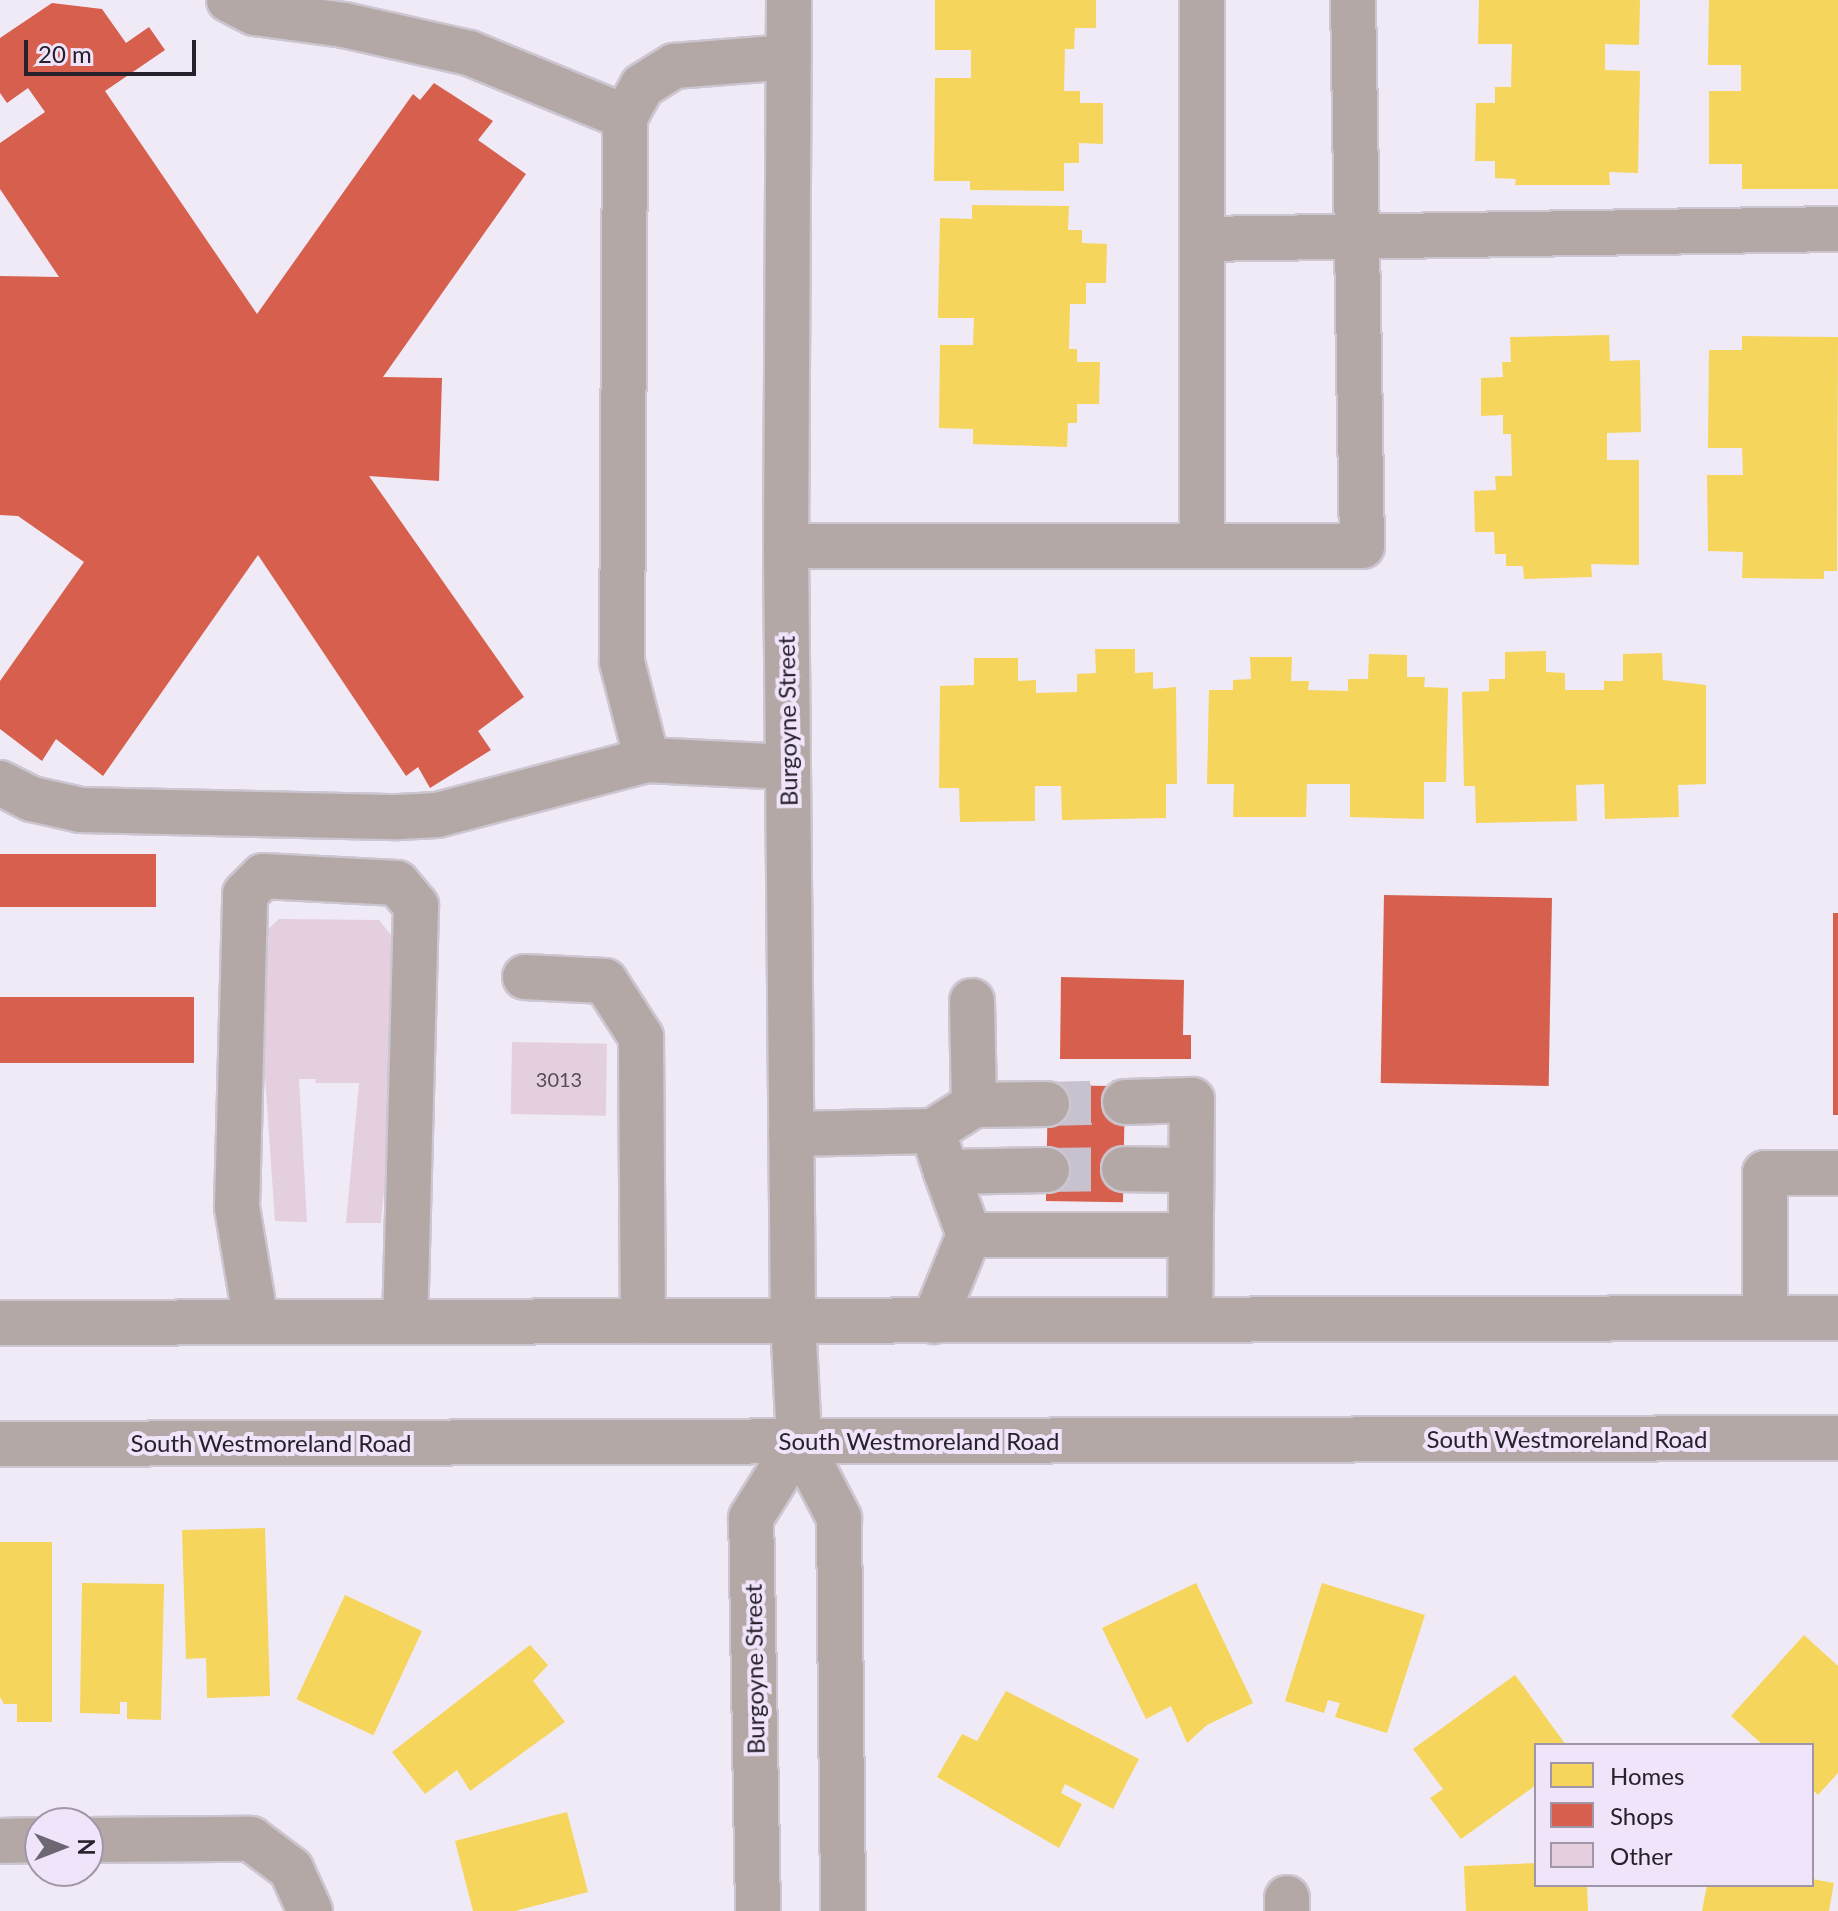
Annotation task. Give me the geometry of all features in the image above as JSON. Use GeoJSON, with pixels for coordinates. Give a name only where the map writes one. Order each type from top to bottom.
{"type":"FeatureCollection","features":[{"type":"Feature","properties":{"kind":"main road"},"geometry":{"type":"LineString","coordinates":[[0,1323],[1838,1318]]}},
{"type":"Feature","properties":{"kind":"main road","name":"South Westmoreland Road"},"geometry":{"type":"LineString","coordinates":[[0,1444],[1838,1438]]}},
{"type":"Feature","properties":{"kind":"street"},"geometry":{"type":"LineString","coordinates":[[229,0],[255,13],[344,25],[469,53],[625,117]]}},
{"type":"Feature","properties":{"kind":"street","name":"Burgoyne Street"},"geometry":{"type":"LineString","coordinates":[[789,0],[786,546],[793,1321],[799,1441],[839,1518],[843,1911]]}},
{"type":"Feature","properties":{"kind":"street"},"geometry":{"type":"LineString","coordinates":[[1202,0],[1202,546]]}},
{"type":"Feature","properties":{"kind":"street"},"geometry":{"type":"LineString","coordinates":[[786,546],[1362,546],[1354,235],[1353,0]]}},
{"type":"Feature","properties":{"kind":"street"},"geometry":{"type":"LineString","coordinates":[[647,760],[622,662],[625,117],[642,86],[674,66],[789,57]]}},
{"type":"Feature","properties":{"kind":"street"},"geometry":{"type":"LineString","coordinates":[[1202,239],[1838,229]]}},
{"type":"Feature","properties":{"kind":"street"},"geometry":{"type":"LineString","coordinates":[[0,783],[32,799],[81,810],[399,817],[437,815],[647,760],[787,767]]}},
{"type":"Feature","properties":{"kind":"street"},"geometry":{"type":"LineString","coordinates":[[256,1322],[237,1207],[245,894],[263,876],[397,883],[416,906],[405,1322]]}},
{"type":"Feature","properties":{"kind":"street"},"geometry":{"type":"LineString","coordinates":[[525,977],[605,981],[641,1037],[643,1321]]}},
{"type":"Feature","properties":{"kind":"street"},"geometry":{"type":"LineString","coordinates":[[972,1001],[974,1105]]}},
{"type":"Feature","properties":{"kind":"street"},"geometry":{"type":"LineString","coordinates":[[1125,1102],[1192,1100],[1190,1320]]}},
{"type":"Feature","properties":{"kind":"street"},"geometry":{"type":"LineString","coordinates":[[791,1134],[933,1131],[974,1105],[1047,1104]]}},
{"type":"Feature","properties":{"kind":"street"},"geometry":{"type":"LineString","coordinates":[[933,1131],[969,1235],[934,1321]]}},
{"type":"Feature","properties":{"kind":"street"},"geometry":{"type":"LineString","coordinates":[[1124,1169],[1191,1170]]}},
{"type":"Feature","properties":{"kind":"street"},"geometry":{"type":"LineString","coordinates":[[946,1172],[1047,1170]]}},
{"type":"Feature","properties":{"kind":"street"},"geometry":{"type":"LineString","coordinates":[[1765,1318],[1765,1173],[1838,1173]]}},
{"type":"Feature","properties":{"kind":"street"},"geometry":{"type":"LineString","coordinates":[[969,1235],[1191,1235]]}},
{"type":"Feature","properties":{"kind":"street","name":"Burgoyne Street"},"geometry":{"type":"LineString","coordinates":[[758,1911],[751,1518],[799,1441]]}},
{"type":"Feature","properties":{"kind":"street"},"geometry":{"type":"LineString","coordinates":[[104,1840],[251,1839],[291,1869],[310,1911]]}},
{"type":"Feature","properties":{"kind":"street"},"geometry":{"type":"LineString","coordinates":[[0,1841],[24,1840]]}},
{"type":"Feature","properties":{"kind":"building: Homes"},"geometry":{"type":"Polygon","coordinates":[[[935,0],[1096,0],[1096,28],[1075,28],[1074,49],[1065,49],[1064,91],[1080,91],[1080,103],[1103,103],[1103,144],[1079,143],[1079,163],[1064,163],[1064,191],[970,190],[970,181],[934,181],[935,78],[971,78],[971,50],[935,50],[935,0]]]}},
{"type":"Feature","properties":{"kind":"building: Homes"},"geometry":{"type":"Polygon","coordinates":[[[1479,0],[1640,0],[1639,45],[1605,44],[1605,70],[1640,71],[1638,173],[1609,172],[1610,185],[1515,185],[1516,179],[1495,178],[1495,161],[1475,161],[1476,103],[1495,103],[1495,87],[1511,87],[1512,44],[1478,44],[1479,0]]]}},
{"type":"Feature","properties":{"kind":"building: Homes"},"geometry":{"type":"Polygon","coordinates":[[[1709,0],[1838,0],[1838,189],[1742,189],[1742,164],[1709,164],[1709,91],[1741,91],[1741,65],[1708,65],[1709,0]]]}},
{"type":"Feature","properties":{"kind":"building: Homes"},"geometry":{"type":"Polygon","coordinates":[[[972,205],[1069,206],[1068,230],[1082,230],[1082,243],[1107,244],[1106,283],[1086,283],[1086,304],[1070,304],[1069,349],[1077,349],[1077,362],[1100,362],[1099,404],[1077,404],[1077,423],[1068,423],[1067,447],[973,444],[973,429],[939,428],[940,345],[973,345],[974,318],[938,318],[940,218],[972,219],[972,205]]]}},
{"type":"Feature","properties":{"kind":"building: Homes"},"geometry":{"type":"Polygon","coordinates":[[[1609,335],[1610,361],[1640,360],[1641,432],[1607,433],[1607,460],[1639,460],[1639,565],[1591,564],[1592,577],[1524,579],[1523,566],[1506,566],[1506,554],[1495,554],[1494,532],[1475,532],[1474,491],[1496,490],[1495,476],[1512,476],[1511,434],[1503,434],[1503,415],[1481,416],[1481,378],[1503,377],[1502,362],[1511,362],[1510,337],[1609,335]]]}},
{"type":"Feature","properties":{"kind":"building: Homes"},"geometry":{"type":"Polygon","coordinates":[[[1742,336],[1838,337],[1837,571],[1824,571],[1824,579],[1742,578],[1743,552],[1708,551],[1707,475],[1743,475],[1742,448],[1708,448],[1709,350],[1742,350],[1742,336]]]}},
{"type":"Feature","properties":{"kind":"building: Homes"},"geometry":{"type":"Polygon","coordinates":[[[1095,649],[1135,649],[1135,673],[1153,672],[1153,689],[1176,687],[1177,784],[1166,784],[1166,818],[1062,820],[1061,786],[1035,786],[1035,821],[960,822],[959,788],[939,788],[940,686],[974,685],[974,658],[1018,658],[1018,681],[1036,680],[1036,693],[1077,692],[1077,674],[1096,673],[1095,649]]]}},
{"type":"Feature","properties":{"kind":"building: Homes"},"geometry":{"type":"Polygon","coordinates":[[[1546,651],[1546,672],[1565,673],[1565,690],[1604,690],[1604,681],[1623,681],[1623,654],[1662,653],[1663,680],[1706,685],[1706,784],[1678,785],[1679,817],[1605,819],[1604,784],[1576,785],[1577,821],[1476,823],[1475,786],[1464,786],[1462,692],[1489,691],[1489,679],[1505,679],[1505,652],[1546,651]]]}},
{"type":"Feature","properties":{"kind":"building: Homes"},"geometry":{"type":"Polygon","coordinates":[[[1369,654],[1407,655],[1407,677],[1425,677],[1424,687],[1448,688],[1446,782],[1424,782],[1424,819],[1350,817],[1350,784],[1307,784],[1306,817],[1233,817],[1234,784],[1207,784],[1209,690],[1233,690],[1233,680],[1251,679],[1250,657],[1292,657],[1291,681],[1309,681],[1308,690],[1348,691],[1348,679],[1368,679],[1369,654]]]}},
{"type":"Feature","properties":{"kind":"building: Homes"},"geometry":{"type":"Polygon","coordinates":[[[265,1528],[270,1696],[207,1698],[206,1658],[186,1659],[182,1530],[265,1528]]]}},
{"type":"Feature","properties":{"kind":"building: Homes"},"geometry":{"type":"Polygon","coordinates":[[[0,1542],[52,1542],[52,1722],[17,1722],[17,1704],[4,1704],[0,1697],[0,1542]]]}},
{"type":"Feature","properties":{"kind":"building: Homes"},"geometry":{"type":"Polygon","coordinates":[[[82,1583],[164,1584],[161,1720],[127,1719],[127,1702],[120,1702],[120,1714],[80,1713],[82,1583]]]}},
{"type":"Feature","properties":{"kind":"building: Homes"},"geometry":{"type":"Polygon","coordinates":[[[1196,1583],[1253,1703],[1207,1725],[1187,1743],[1171,1706],[1146,1719],[1102,1628],[1196,1583]]]}},
{"type":"Feature","properties":{"kind":"building: Homes"},"geometry":{"type":"Polygon","coordinates":[[[1322,1583],[1425,1615],[1387,1733],[1335,1717],[1340,1703],[1328,1700],[1324,1713],[1285,1701],[1322,1583]]]}},
{"type":"Feature","properties":{"kind":"building: Homes"},"geometry":{"type":"Polygon","coordinates":[[[345,1595],[422,1631],[373,1735],[296,1699],[345,1595]]]}},
{"type":"Feature","properties":{"kind":"building: Homes"},"geometry":{"type":"Polygon","coordinates":[[[1804,1635],[1838,1666],[1838,1773],[1818,1795],[1814,1791],[1814,1743],[1761,1743],[1731,1716],[1804,1635]]]}},
{"type":"Feature","properties":{"kind":"building: Homes"},"geometry":{"type":"Polygon","coordinates":[[[530,1645],[548,1665],[533,1681],[565,1722],[470,1791],[457,1770],[425,1794],[392,1752],[530,1645]]]}},
{"type":"Feature","properties":{"kind":"building: Homes"},"geometry":{"type":"Polygon","coordinates":[[[1515,1675],[1565,1743],[1534,1743],[1534,1786],[1461,1839],[1430,1798],[1443,1789],[1413,1749],[1515,1675]]]}},
{"type":"Feature","properties":{"kind":"building: Homes"},"geometry":{"type":"Polygon","coordinates":[[[1006,1691],[1139,1759],[1113,1809],[1065,1784],[1061,1793],[1082,1804],[1059,1848],[937,1777],[962,1734],[977,1741],[1006,1691]]]}},
{"type":"Feature","properties":{"kind":"building: Homes"},"geometry":{"type":"Polygon","coordinates":[[[567,1812],[588,1892],[515,1911],[473,1911],[455,1841],[567,1812]]]}},
{"type":"Feature","properties":{"kind":"building: Homes"},"geometry":{"type":"Polygon","coordinates":[[[1534,1863],[1534,1887],[1587,1887],[1588,1911],[1466,1911],[1464,1866],[1534,1863]]]}},
{"type":"Feature","properties":{"kind":"building: Homes"},"geometry":{"type":"Polygon","coordinates":[[[1814,1879],[1834,1883],[1829,1911],[1702,1911],[1707,1887],[1814,1887],[1814,1879]]]}},
{"type":"Feature","properties":{"kind":"building: Shops"},"geometry":{"type":"Polygon","coordinates":[[[52,3],[102,9],[126,43],[149,27],[165,50],[105,91],[257,314],[413,94],[420,100],[434,83],[493,121],[478,140],[526,174],[383,377],[442,378],[439,481],[369,476],[524,697],[478,731],[491,750],[430,788],[418,767],[406,776],[258,555],[103,776],[56,739],[42,761],[0,729],[0,681],[84,562],[18,516],[0,515],[0,276],[59,277],[0,189],[0,143],[45,112],[28,88],[7,103],[0,93],[0,38],[52,3]]]}},
{"type":"Feature","properties":{"kind":"building: Shops"},"geometry":{"type":"Polygon","coordinates":[[[0,854],[156,854],[156,907],[0,907],[0,854]]]}},
{"type":"Feature","properties":{"kind":"building: Shops"},"geometry":{"type":"Polygon","coordinates":[[[1384,895],[1552,898],[1549,1086],[1381,1083],[1384,895]]]}},
{"type":"Feature","properties":{"kind":"building: Shops"},"geometry":{"type":"Polygon","coordinates":[[[1833,913],[1838,913],[1838,1115],[1833,1115],[1833,913]]]}},
{"type":"Feature","properties":{"kind":"building: Shops"},"geometry":{"type":"Polygon","coordinates":[[[1061,977],[1184,980],[1183,1035],[1191,1035],[1191,1059],[1060,1059],[1061,977]]]}},
{"type":"Feature","properties":{"kind":"building: Shops"},"geometry":{"type":"Polygon","coordinates":[[[0,997],[194,997],[194,1063],[0,1063],[0,997]]]}},
{"type":"Feature","properties":{"kind":"building: Shops"},"geometry":{"type":"Polygon","coordinates":[[[1048,1085],[1125,1086],[1123,1202],[1046,1201],[1048,1085]]]}},
{"type":"Feature","properties":{"kind":"building: Other"},"geometry":{"type":"Polygon","coordinates":[[[279,919],[379,920],[395,940],[394,1078],[381,1223],[346,1223],[359,1083],[315,1083],[316,1079],[299,1079],[307,1222],[275,1221],[264,1062],[265,932],[279,919]]]}},
{"type":"Feature","properties":{"kind":"building: Other"},"geometry":{"type":"Polygon","coordinates":[[[512,1042],[607,1044],[606,1116],[511,1114],[512,1042]]]}},
{"type":"Feature","properties":{"kind":"tunnel"},"geometry":{"type":"LineString","coordinates":[[1047,1104],[1125,1102]]}},
{"type":"Feature","properties":{"kind":"tunnel"},"geometry":{"type":"LineString","coordinates":[[1047,1170],[1124,1169]]}}]}
